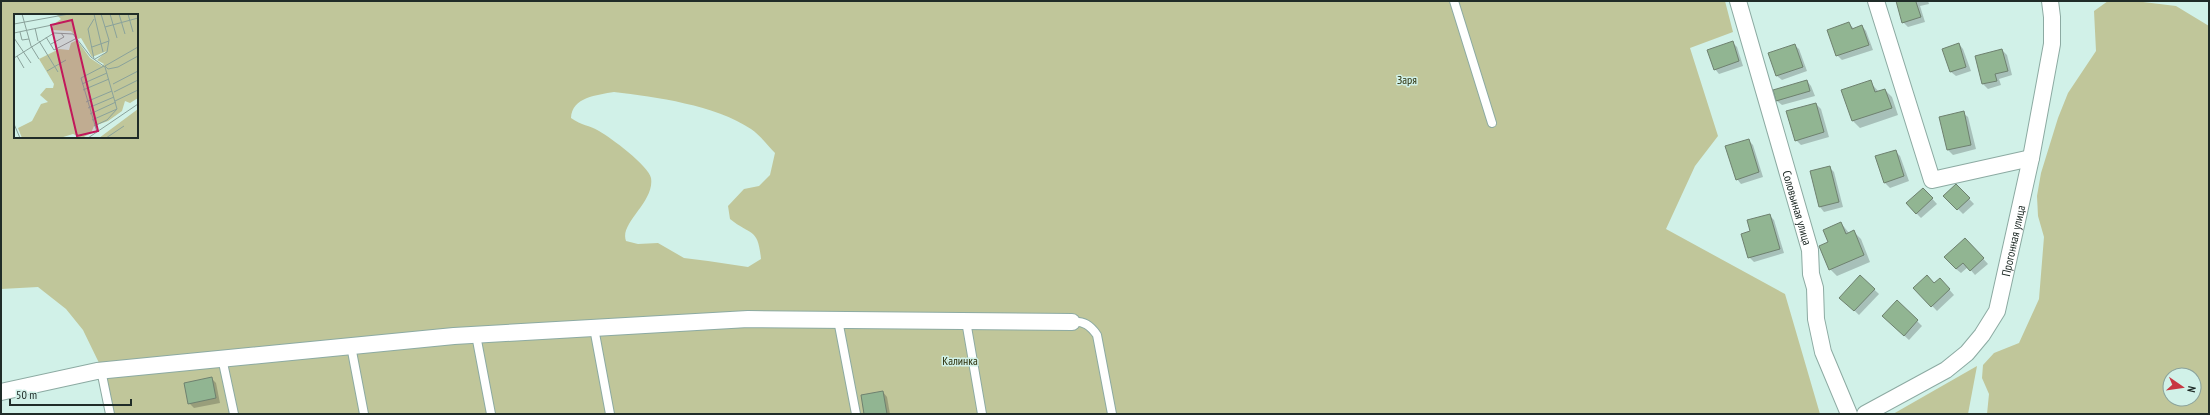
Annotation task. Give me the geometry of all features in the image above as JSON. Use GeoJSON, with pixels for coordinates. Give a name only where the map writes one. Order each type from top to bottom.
{"type":"FeatureCollection","features":[{"type":"Feature","properties":{"kind":"street","name":"Соловьиная улица"},"geometry":{"type":"LineString","coordinates":[[1738,1],[1810,250],[1811,274],[1815,288],[1816,319],[1823,352],[1849,414]]}},
{"type":"Feature","properties":{"kind":"street"},"geometry":{"type":"LineString","coordinates":[[1876,1],[1932,180],[2031,158]]}},
{"type":"Feature","properties":{"kind":"street","name":"Прогонная улица"},"geometry":{"type":"LineString","coordinates":[[1865,414],[1946,370],[1967,353],[1982,335],[1997,311],[2031,158],[2052,44],[2052,17],[2050,1]]}},
{"type":"Feature","properties":{"kind":"street"},"geometry":{"type":"LineString","coordinates":[[1,392],[101,370],[476,335],[748,319],[1072,322]]}},
{"type":"Feature","properties":{"kind":"lane"},"geometry":{"type":"LineString","coordinates":[[1454,1],[1492,123]]}},
{"type":"Feature","properties":{"kind":"lane"},"geometry":{"type":"LineString","coordinates":[[838,320],[856,414]]}},
{"type":"Feature","properties":{"kind":"lane"},"geometry":{"type":"LineString","coordinates":[[966,321],[982,414]]}},
{"type":"Feature","properties":{"kind":"lane"},"geometry":{"type":"LineString","coordinates":[[1072,322],[1080,322],[1091,326],[1097,335],[1112,414]]}},
{"type":"Feature","properties":{"kind":"lane"},"geometry":{"type":"LineString","coordinates":[[594,328],[610,414]]}},
{"type":"Feature","properties":{"kind":"lane"},"geometry":{"type":"LineString","coordinates":[[476,335],[491,414]]}},
{"type":"Feature","properties":{"kind":"lane"},"geometry":{"type":"LineString","coordinates":[[351,346],[364,414]]}},
{"type":"Feature","properties":{"kind":"lane"},"geometry":{"type":"LineString","coordinates":[[222,358],[234,414]]}},
{"type":"Feature","properties":{"kind":"lane"},"geometry":{"type":"LineString","coordinates":[[101,370],[110,414]]}},
{"type":"Feature","properties":{"kind":"green space"},"geometry":{"type":"Polygon","coordinates":[[[1,1],[1725,1],[1733,32],[1690,48],[1718,136],[1695,166],[1666,229],[1785,294],[1820,414],[106,414],[100,365],[83,330],[66,309],[38,287],[1,289],[1,1]],[[614,92],[586,98],[581,101],[572,111],[571,118],[599,131],[620,145],[637,159],[649,173],[651,178],[651,187],[643,204],[628,227],[625,234],[626,241],[638,244],[658,243],[684,258],[748,267],[761,259],[760,249],[755,237],[752,233],[730,219],[728,206],[744,189],[759,186],[770,175],[775,153],[754,131],[736,121],[703,108],[685,103],[614,92]]]}},
{"type":"Feature","properties":{"kind":"green space"},"geometry":{"type":"Polygon","coordinates":[[[2108,1],[2135,1],[2176,6],[2209,26],[2209,414],[1987,414],[1989,394],[1982,378],[1983,365],[1994,353],[2019,343],[2039,299],[2044,237],[2038,216],[2037,196],[2041,173],[2058,118],[2068,93],[2096,51],[2094,11],[2108,1]]]}},
{"type":"Feature","properties":{"kind":"green space"},"geometry":{"type":"Polygon","coordinates":[[[1977,366],[1968,414],[1893,414],[1977,366]]]}},
{"type":"Feature","properties":{"kind":"building"},"geometry":{"type":"Polygon","coordinates":[[[1896,1],[1918,1],[1916,2],[1921,17],[1902,23],[1896,1]]]}},
{"type":"Feature","properties":{"kind":"building"},"geometry":{"type":"Polygon","coordinates":[[[1849,22],[1852,29],[1862,25],[1869,45],[1836,56],[1827,30],[1849,22]]]}},
{"type":"Feature","properties":{"kind":"building"},"geometry":{"type":"Polygon","coordinates":[[[1733,41],[1739,61],[1714,70],[1707,50],[1733,41]]]}},
{"type":"Feature","properties":{"kind":"building"},"geometry":{"type":"Polygon","coordinates":[[[1959,43],[1966,67],[1950,72],[1942,49],[1959,43]]]}},
{"type":"Feature","properties":{"kind":"building"},"geometry":{"type":"Polygon","coordinates":[[[1795,44],[1803,67],[1776,76],[1768,53],[1795,44]]]}},
{"type":"Feature","properties":{"kind":"building"},"geometry":{"type":"Polygon","coordinates":[[[2002,49],[2008,71],[1995,74],[1997,81],[1982,84],[1975,56],[2002,49]]]}},
{"type":"Feature","properties":{"kind":"building"},"geometry":{"type":"Polygon","coordinates":[[[1807,80],[1810,91],[1776,101],[1773,90],[1807,80]]]}},
{"type":"Feature","properties":{"kind":"building"},"geometry":{"type":"Polygon","coordinates":[[[1871,80],[1875,92],[1885,89],[1892,108],[1852,121],[1841,90],[1871,80]]]}},
{"type":"Feature","properties":{"kind":"building"},"geometry":{"type":"Polygon","coordinates":[[[1816,103],[1824,132],[1795,141],[1786,111],[1816,103]]]}},
{"type":"Feature","properties":{"kind":"building"},"geometry":{"type":"Polygon","coordinates":[[[1964,111],[1971,145],[1947,150],[1939,117],[1964,111]]]}},
{"type":"Feature","properties":{"kind":"building"},"geometry":{"type":"Polygon","coordinates":[[[1749,139],[1759,172],[1736,180],[1725,146],[1749,139]]]}},
{"type":"Feature","properties":{"kind":"building"},"geometry":{"type":"Polygon","coordinates":[[[1896,150],[1904,176],[1884,183],[1875,156],[1896,150]]]}},
{"type":"Feature","properties":{"kind":"building"},"geometry":{"type":"Polygon","coordinates":[[[1830,166],[1839,202],[1819,207],[1810,171],[1830,166]]]}},
{"type":"Feature","properties":{"kind":"building"},"geometry":{"type":"Polygon","coordinates":[[[1956,184],[1970,198],[1957,210],[1943,196],[1956,184]]]}},
{"type":"Feature","properties":{"kind":"building"},"geometry":{"type":"Polygon","coordinates":[[[1923,188],[1933,198],[1916,214],[1906,203],[1923,188]]]}},
{"type":"Feature","properties":{"kind":"building"},"geometry":{"type":"Polygon","coordinates":[[[1770,214],[1780,249],[1748,258],[1741,234],[1750,231],[1747,220],[1770,214]]]}},
{"type":"Feature","properties":{"kind":"building"},"geometry":{"type":"Polygon","coordinates":[[[1841,222],[1846,234],[1854,230],[1864,255],[1829,270],[1819,246],[1828,242],[1823,230],[1841,222]]]}},
{"type":"Feature","properties":{"kind":"building"},"geometry":{"type":"Polygon","coordinates":[[[1965,238],[1984,258],[1970,271],[1963,263],[1956,269],[1944,257],[1965,238]]]}},
{"type":"Feature","properties":{"kind":"building"},"geometry":{"type":"Polygon","coordinates":[[[1860,275],[1875,289],[1854,311],[1839,298],[1860,275]]]}},
{"type":"Feature","properties":{"kind":"building"},"geometry":{"type":"Polygon","coordinates":[[[1927,275],[1934,283],[1940,278],[1950,289],[1931,307],[1913,288],[1927,275]]]}},
{"type":"Feature","properties":{"kind":"building"},"geometry":{"type":"Polygon","coordinates":[[[1897,300],[1918,320],[1904,336],[1882,316],[1897,300]]]}},
{"type":"Feature","properties":{"kind":"building"},"geometry":{"type":"Polygon","coordinates":[[[212,377],[216,398],[188,404],[184,383],[212,377]]]}},
{"type":"Feature","properties":{"kind":"building"},"geometry":{"type":"Polygon","coordinates":[[[883,391],[887,414],[864,414],[861,395],[883,391]]]}},
{"type":"Feature","properties":{"kind":"park label","name":"Заря"},"geometry":{"type":"Point","coordinates":[1407,79]}},
{"type":"Feature","properties":{"kind":"park label","name":"Калинка"},"geometry":{"type":"Point","coordinates":[960,360]}}]}
